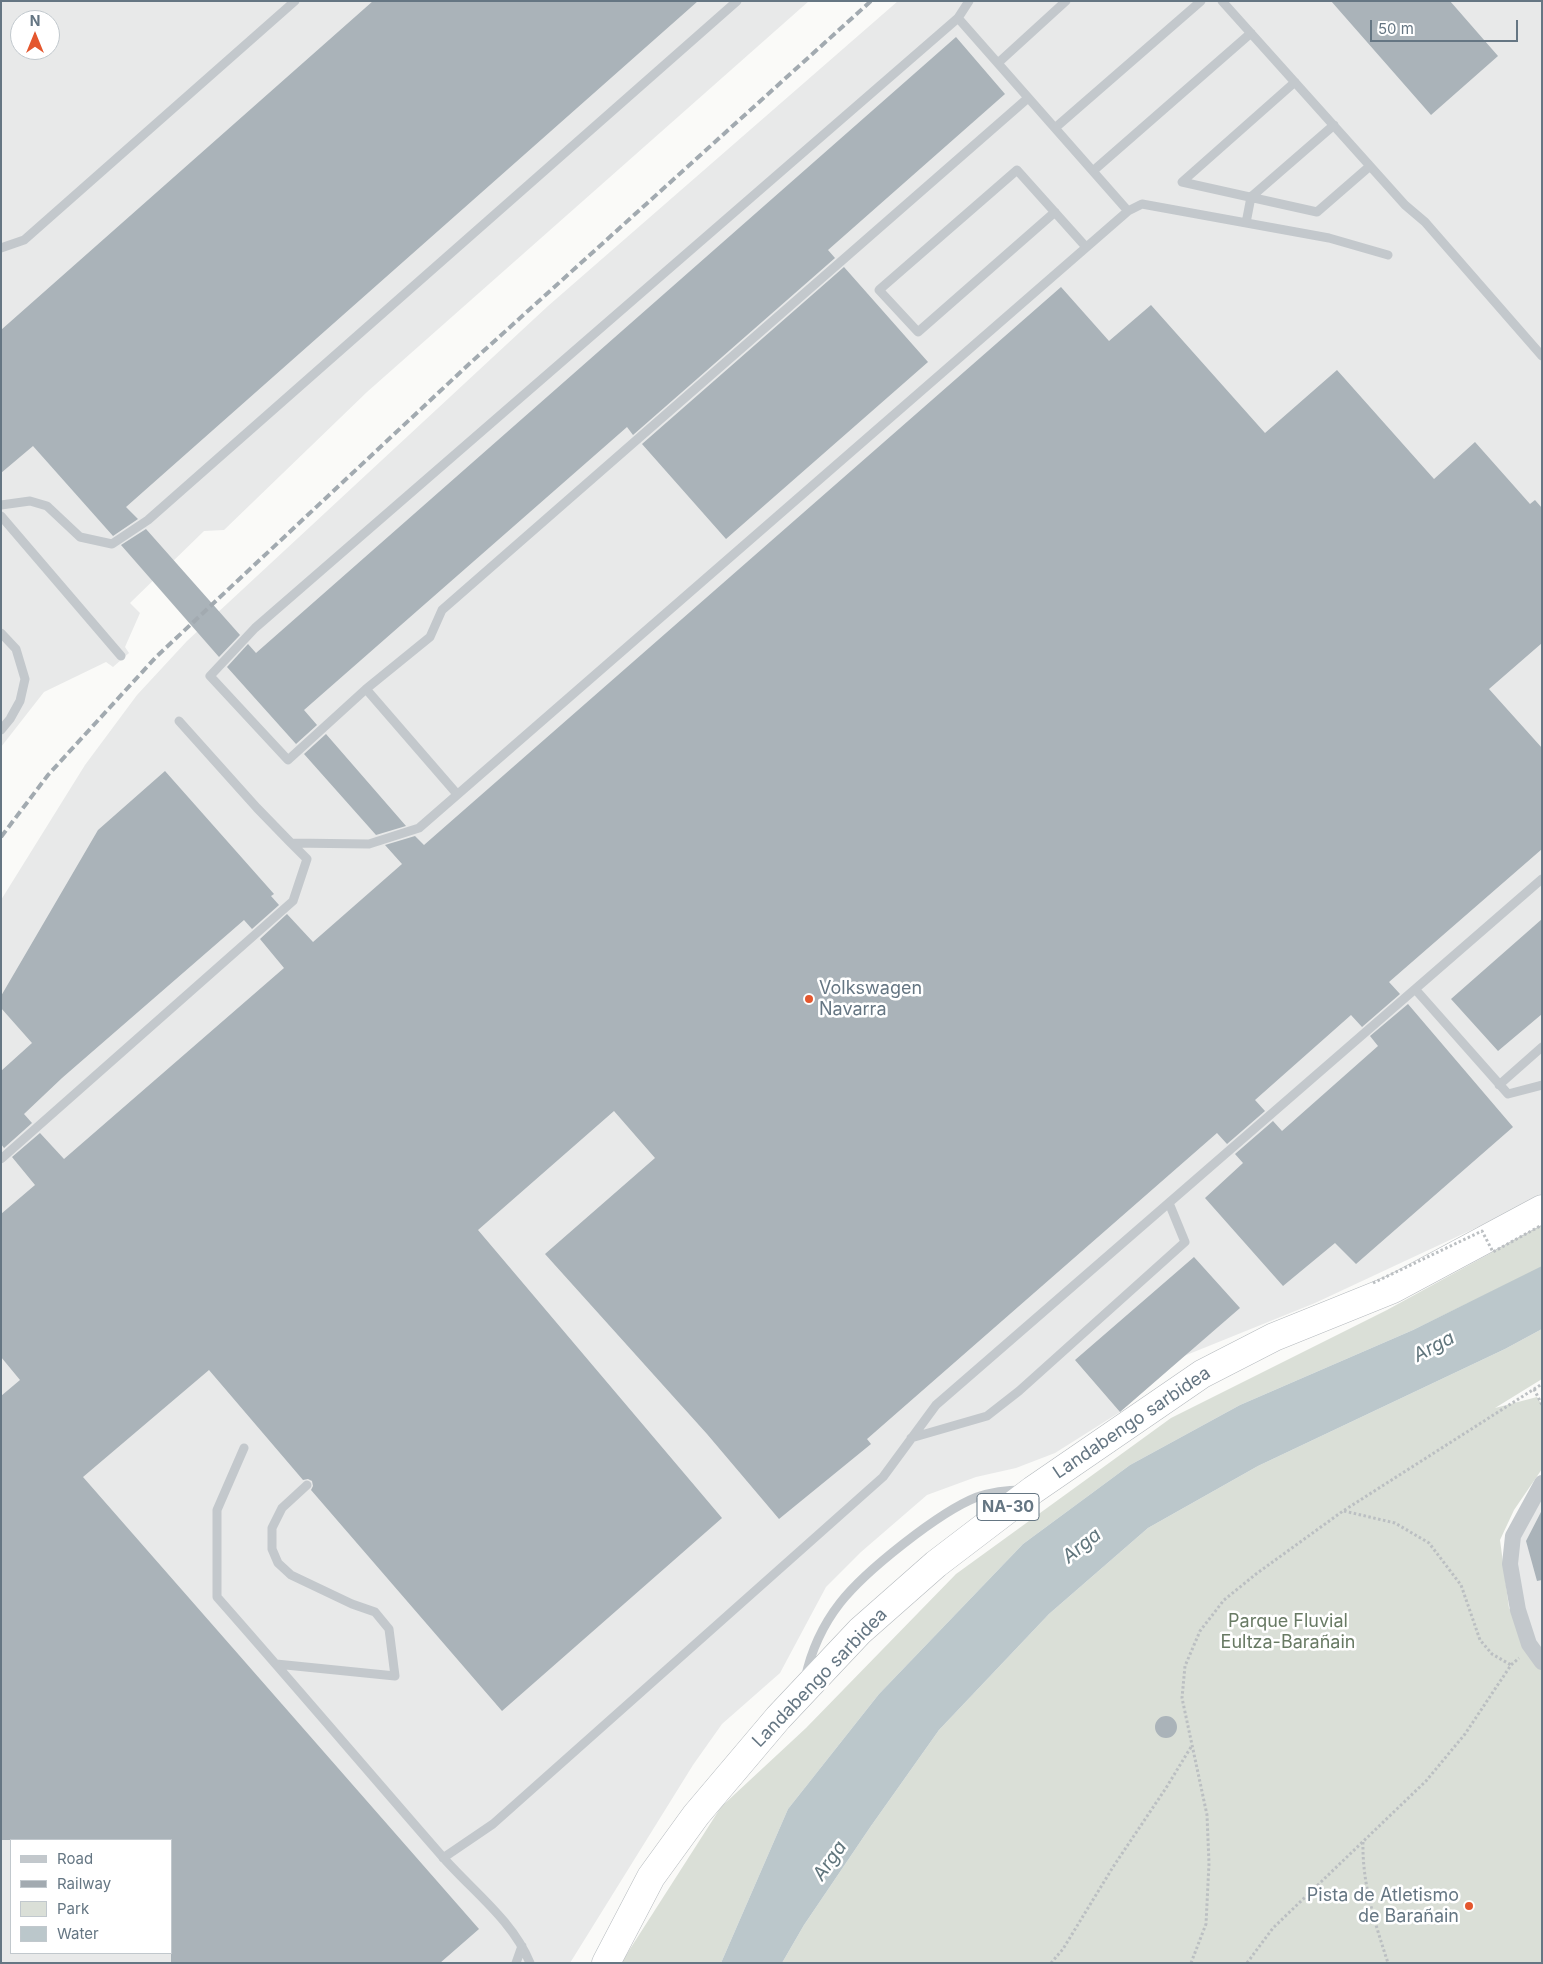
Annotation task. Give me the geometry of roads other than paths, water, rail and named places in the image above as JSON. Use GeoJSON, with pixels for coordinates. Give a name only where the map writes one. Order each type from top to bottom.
{"type":"FeatureCollection","features":[{"type":"Feature","properties":{"kind":"highway","name":"Landabengo sarbidea"},"geometry":{"type":"LineString","coordinates":[[606,1963],[651,1877],[696,1815],[778,1718],[860,1630],[936,1564],[1032,1490],[1202,1374],[1274,1337],[1393,1289],[1542,1209]]}},
{"type":"Feature","properties":{"kind":"street"},"geometry":{"type":"LineString","coordinates":[[1542,1483],[1513,1536],[1510,1564],[1518,1610],[1529,1644],[1542,1662]]}},
{"type":"Feature","properties":{"kind":"lane"},"geometry":{"type":"LineString","coordinates":[[1,248],[24,240],[295,1]]}},
{"type":"Feature","properties":{"kind":"lane"},"geometry":{"type":"LineString","coordinates":[[1,505],[30,501],[47,506],[80,537],[112,544],[148,520],[737,1]]}},
{"type":"Feature","properties":{"kind":"lane"},"geometry":{"type":"LineString","coordinates":[[969,1],[958,18],[255,628],[210,676],[288,760],[366,689],[430,637],[442,610],[1028,98]]}},
{"type":"Feature","properties":{"kind":"lane"},"geometry":{"type":"LineString","coordinates":[[998,63],[1066,1]]}},
{"type":"Feature","properties":{"kind":"lane"},"geometry":{"type":"LineString","coordinates":[[1055,128],[1201,1]]}},
{"type":"Feature","properties":{"kind":"lane"},"geometry":{"type":"LineString","coordinates":[[1222,1],[1405,205],[1425,222],[1542,356]]}},
{"type":"Feature","properties":{"kind":"lane"},"geometry":{"type":"LineString","coordinates":[[958,18],[1128,211]]}},
{"type":"Feature","properties":{"kind":"lane"},"geometry":{"type":"LineString","coordinates":[[1093,171],[1251,33]]}},
{"type":"Feature","properties":{"kind":"lane"},"geometry":{"type":"LineString","coordinates":[[1294,82],[1182,182],[1318,212],[1370,166]]}},
{"type":"Feature","properties":{"kind":"lane"},"geometry":{"type":"LineString","coordinates":[[1246,223],[1251,197],[1334,125]]}},
{"type":"Feature","properties":{"kind":"lane"},"geometry":{"type":"LineString","coordinates":[[1055,212],[918,332],[879,290],[1017,170],[1055,212],[1086,247]]}},
{"type":"Feature","properties":{"kind":"lane"},"geometry":{"type":"LineString","coordinates":[[291,843],[370,844],[419,828],[1128,211],[1142,204],[1328,238],[1388,255]]}},
{"type":"Feature","properties":{"kind":"lane"},"geometry":{"type":"LineString","coordinates":[[1,516],[121,656]]}},
{"type":"Feature","properties":{"kind":"lane"},"geometry":{"type":"LineString","coordinates":[[1,633],[16,649],[25,679],[20,700],[1,730]]}},
{"type":"Feature","properties":{"kind":"lane"},"geometry":{"type":"LineString","coordinates":[[366,689],[457,794]]}},
{"type":"Feature","properties":{"kind":"lane"},"geometry":{"type":"LineString","coordinates":[[1,1158],[293,901],[307,859],[257,808],[179,721]]}},
{"type":"Feature","properties":{"kind":"lane"},"geometry":{"type":"LineString","coordinates":[[443,1858],[493,1824],[883,1476],[936,1405],[1542,879]]}},
{"type":"Feature","properties":{"kind":"lane"},"geometry":{"type":"LineString","coordinates":[[1415,989],[1508,1094],[1542,1085]]}},
{"type":"Feature","properties":{"kind":"lane"},"geometry":{"type":"LineString","coordinates":[[1499,1085],[1542,1047]]}},
{"type":"Feature","properties":{"kind":"lane"},"geometry":{"type":"LineString","coordinates":[[911,1438],[987,1416],[1020,1391],[1185,1242],[1169,1202]]}},
{"type":"Feature","properties":{"kind":"lane"},"geometry":{"type":"LineString","coordinates":[[244,1448],[217,1510],[216,1597],[443,1858],[518,1938],[530,1963]]}},
{"type":"Feature","properties":{"kind":"lane"},"geometry":{"type":"LineString","coordinates":[[276,1664],[395,1676],[389,1629],[375,1612],[352,1604],[291,1575],[278,1563],[272,1549],[272,1528],[282,1508],[308,1485]]}},
{"type":"Feature","properties":{"kind":"lane"},"geometry":{"type":"LineString","coordinates":[[802,1692],[809,1660],[823,1629],[840,1603],[862,1579],[905,1543],[951,1511],[977,1498],[1005,1490],[1032,1490]]}},
{"type":"Feature","properties":{"kind":"lane"},"geometry":{"type":"LineString","coordinates":[[516,1963],[522,1946]]}},
{"type":"Feature","properties":{"kind":"water","name":"Arga"},"geometry":{"type":"Polygon","coordinates":[[[1542,1266],[1542,1329],[1505,1349],[1258,1466],[1148,1528],[1049,1614],[939,1730],[804,1925],[782,1963],[721,1963],[788,1809],[879,1694],[1023,1544],[1130,1465],[1240,1405],[1413,1330],[1542,1266]]]}},
{"type":"Feature","properties":{"kind":"railway"},"geometry":{"type":"LineString","coordinates":[[1,837],[48,775],[156,657],[468,365],[871,1]]}},
{"type":"Feature","properties":{"kind":"place","name":"Volkswagen Navarra"},"geometry":{"type":"Point","coordinates":[809,999]}},
{"type":"Feature","properties":{"kind":"place","name":"Pista de Atletismo de Barañain"},"geometry":{"type":"Point","coordinates":[1469,1906]}},
{"type":"Feature","properties":{"kind":"park label","name":"Parque Fluvial Eultza-Barañain"},"geometry":{"type":"Point","coordinates":[1288,1632]}}]}
